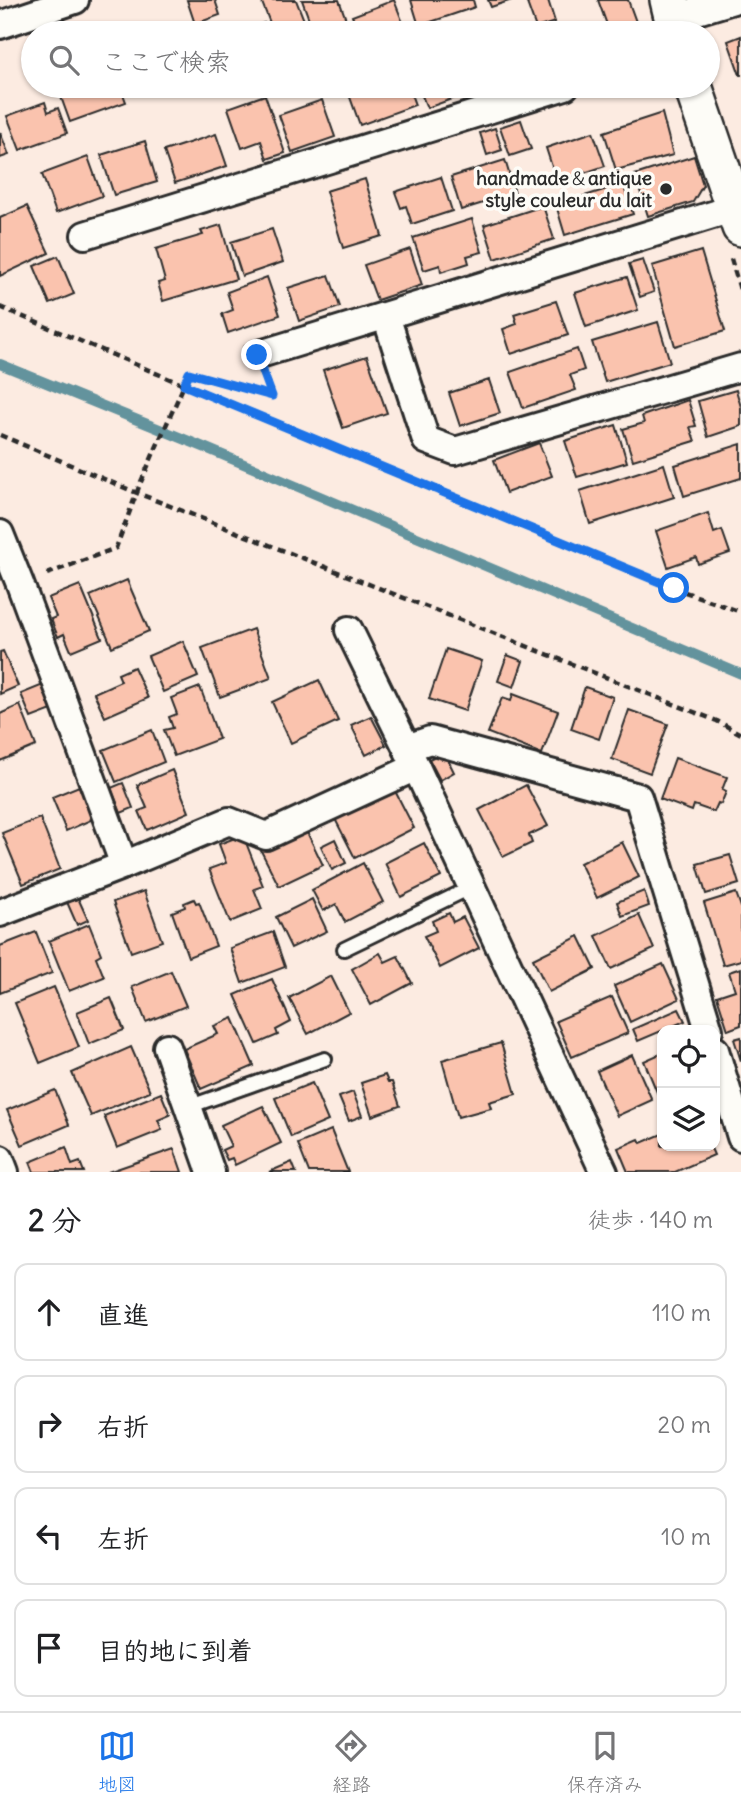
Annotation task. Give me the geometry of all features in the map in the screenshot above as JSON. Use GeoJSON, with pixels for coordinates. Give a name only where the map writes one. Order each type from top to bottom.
{"type":"FeatureCollection","features":[{"type":"Feature","properties":{"kind":"street"},"geometry":{"type":"LineString","coordinates":[[0,24],[75,0]]}},
{"type":"Feature","properties":{"kind":"street"},"geometry":{"type":"LineString","coordinates":[[673,17],[733,0]]}},
{"type":"Feature","properties":{"kind":"street"},"geometry":{"type":"LineString","coordinates":[[85,235],[526,98]]}},
{"type":"Feature","properties":{"kind":"street"},"geometry":{"type":"LineString","coordinates":[[257,355],[386,316],[738,218],[730,158],[699,98]]}},
{"type":"Feature","properties":{"kind":"street"},"geometry":{"type":"LineString","coordinates":[[386,316],[426,440],[455,451],[741,367]]}},
{"type":"Feature","properties":{"kind":"street"},"geometry":{"type":"LineString","coordinates":[[0,534],[124,865]]}},
{"type":"Feature","properties":{"kind":"street"},"geometry":{"type":"LineString","coordinates":[[349,630],[412,758],[604,1172]]}},
{"type":"Feature","properties":{"kind":"street"},"geometry":{"type":"LineString","coordinates":[[0,913],[229,821],[265,836],[412,758],[430,740],[638,797],[707,1025]]}},
{"type":"Feature","properties":{"kind":"street"},"geometry":{"type":"LineString","coordinates":[[167,1047],[211,1172]]}},
{"type":"Feature","properties":{"kind":"street"},"geometry":{"type":"LineString","coordinates":[[720,1067],[741,1137]]}},
{"type":"Feature","properties":{"kind":"street"},"geometry":{"type":"LineString","coordinates":[[0,1159],[5,1172]]}},
{"type":"Feature","properties":{"kind":"lane"},"geometry":{"type":"LineString","coordinates":[[344,949],[472,887]]}},
{"type":"Feature","properties":{"kind":"lane"},"geometry":{"type":"LineString","coordinates":[[188,1107],[325,1059]]}},
{"type":"Feature","properties":{"kind":"path"},"geometry":{"type":"LineString","coordinates":[[0,307],[674,588],[741,612]]}},
{"type":"Feature","properties":{"kind":"path"},"geometry":{"type":"LineString","coordinates":[[20,584],[116,548],[140,484],[189,373],[272,396],[257,355]]}},
{"type":"Feature","properties":{"kind":"path"},"geometry":{"type":"LineString","coordinates":[[0,435],[137,493],[717,721],[741,734]]}},
{"type":"Feature","properties":{"kind":"building"},"geometry":{"type":"Polygon","coordinates":[[[187,0],[215,0],[220,15],[194,21],[187,0]]]}},
{"type":"Feature","properties":{"kind":"building"},"geometry":{"type":"Polygon","coordinates":[[[261,0],[296,0],[304,21],[269,21],[261,0]]]}},
{"type":"Feature","properties":{"kind":"building"},"geometry":{"type":"Polygon","coordinates":[[[302,0],[339,0],[347,21],[310,21],[302,0]]]}},
{"type":"Feature","properties":{"kind":"building"},"geometry":{"type":"Polygon","coordinates":[[[394,0],[402,21],[354,21],[352,16],[394,0]]]}},
{"type":"Feature","properties":{"kind":"building"},"geometry":{"type":"Polygon","coordinates":[[[411,0],[473,0],[475,7],[434,21],[417,21],[411,0]]]}},
{"type":"Feature","properties":{"kind":"building"},"geometry":{"type":"Polygon","coordinates":[[[488,0],[512,0],[491,7],[488,0]]]}},
{"type":"Feature","properties":{"kind":"building"},"geometry":{"type":"Polygon","coordinates":[[[548,0],[555,21],[533,21],[527,3],[548,0]]]}},
{"type":"Feature","properties":{"kind":"building"},"geometry":{"type":"Polygon","coordinates":[[[598,0],[628,0],[636,21],[606,21],[598,0]]]}},
{"type":"Feature","properties":{"kind":"building"},"geometry":{"type":"Polygon","coordinates":[[[741,36],[741,75],[740,75],[728,41],[741,36]]]}},
{"type":"Feature","properties":{"kind":"building"},"geometry":{"type":"Polygon","coordinates":[[[61,98],[124,98],[126,102],[70,122],[61,98]]]}},
{"type":"Feature","properties":{"kind":"building"},"geometry":{"type":"Polygon","coordinates":[[[256,98],[266,98],[285,153],[267,159],[261,141],[242,148],[228,108],[256,98]]]}},
{"type":"Feature","properties":{"kind":"building"},"geometry":{"type":"Polygon","coordinates":[[[350,98],[412,98],[415,105],[360,125],[350,98]]]}},
{"type":"Feature","properties":{"kind":"building"},"geometry":{"type":"Polygon","coordinates":[[[423,98],[455,98],[427,108],[423,98]]]}},
{"type":"Feature","properties":{"kind":"building"},"geometry":{"type":"Polygon","coordinates":[[[322,100],[335,137],[292,152],[279,115],[322,100]]]}},
{"type":"Feature","properties":{"kind":"building"},"geometry":{"type":"Polygon","coordinates":[[[45,102],[48,112],[58,108],[67,133],[20,150],[7,116],[45,102]]]}},
{"type":"Feature","properties":{"kind":"building"},"geometry":{"type":"Polygon","coordinates":[[[662,113],[673,155],[616,170],[604,132],[662,113]]]}},
{"type":"Feature","properties":{"kind":"building"},"geometry":{"type":"Polygon","coordinates":[[[521,120],[531,149],[510,156],[500,127],[521,120]]]}},
{"type":"Feature","properties":{"kind":"building"},"geometry":{"type":"Polygon","coordinates":[[[495,128],[502,150],[487,155],[480,133],[495,128]]]}},
{"type":"Feature","properties":{"kind":"building"},"geometry":{"type":"Polygon","coordinates":[[[0,132],[9,155],[0,158],[0,132]]]}},
{"type":"Feature","properties":{"kind":"building"},"geometry":{"type":"Polygon","coordinates":[[[593,132],[605,166],[557,182],[546,148],[593,132]]]}},
{"type":"Feature","properties":{"kind":"building"},"geometry":{"type":"Polygon","coordinates":[[[216,134],[227,166],[175,183],[164,151],[216,134]]]}},
{"type":"Feature","properties":{"kind":"building"},"geometry":{"type":"Polygon","coordinates":[[[145,141],[157,182],[114,195],[101,155],[145,141]]]}},
{"type":"Feature","properties":{"kind":"building"},"geometry":{"type":"Polygon","coordinates":[[[694,156],[703,185],[693,202],[648,216],[635,175],[694,156]]]}},
{"type":"Feature","properties":{"kind":"building"},"geometry":{"type":"Polygon","coordinates":[[[88,157],[102,196],[56,213],[42,174],[88,157]]]}},
{"type":"Feature","properties":{"kind":"building"},"geometry":{"type":"Polygon","coordinates":[[[505,160],[515,193],[461,210],[451,177],[505,160]]]}},
{"type":"Feature","properties":{"kind":"building"},"geometry":{"type":"Polygon","coordinates":[[[441,177],[452,211],[412,224],[406,206],[401,208],[395,192],[441,177]]]}},
{"type":"Feature","properties":{"kind":"building"},"geometry":{"type":"Polygon","coordinates":[[[365,179],[382,236],[343,248],[326,191],[365,179]]]}},
{"type":"Feature","properties":{"kind":"building"},"geometry":{"type":"Polygon","coordinates":[[[623,184],[633,214],[565,235],[556,205],[623,184]]]}},
{"type":"Feature","properties":{"kind":"building"},"geometry":{"type":"Polygon","coordinates":[[[27,206],[49,253],[0,276],[0,218],[27,206]]]}},
{"type":"Feature","properties":{"kind":"building"},"geometry":{"type":"Polygon","coordinates":[[[543,206],[554,239],[495,259],[484,225],[543,206]]]}},
{"type":"Feature","properties":{"kind":"building"},"geometry":{"type":"Polygon","coordinates":[[[472,219],[482,252],[467,256],[469,263],[441,272],[440,265],[424,270],[413,238],[472,219]]]}},
{"type":"Feature","properties":{"kind":"building"},"geometry":{"type":"Polygon","coordinates":[[[221,225],[236,279],[163,301],[158,283],[165,281],[156,249],[203,235],[201,231],[221,225]]]}},
{"type":"Feature","properties":{"kind":"building"},"geometry":{"type":"Polygon","coordinates":[[[272,229],[283,262],[242,276],[231,242],[272,229]]]}},
{"type":"Feature","properties":{"kind":"building"},"geometry":{"type":"Polygon","coordinates":[[[410,249],[422,285],[377,300],[364,265],[410,249]]]}},
{"type":"Feature","properties":{"kind":"building"},"geometry":{"type":"Polygon","coordinates":[[[701,251],[725,331],[675,346],[652,266],[701,251]]]}},
{"type":"Feature","properties":{"kind":"building"},"geometry":{"type":"Polygon","coordinates":[[[58,256],[74,294],[50,304],[34,266],[58,256]]]}},
{"type":"Feature","properties":{"kind":"building"},"geometry":{"type":"Polygon","coordinates":[[[643,260],[654,292],[640,297],[629,264],[643,260]]]}},
{"type":"Feature","properties":{"kind":"building"},"geometry":{"type":"Polygon","coordinates":[[[329,275],[340,307],[299,321],[288,288],[329,275]]]}},
{"type":"Feature","properties":{"kind":"building"},"geometry":{"type":"Polygon","coordinates":[[[267,277],[280,315],[228,333],[222,314],[233,310],[227,292],[267,277]]]}},
{"type":"Feature","properties":{"kind":"building"},"geometry":{"type":"Polygon","coordinates":[[[627,277],[638,310],[586,327],[575,293],[627,277]]]}},
{"type":"Feature","properties":{"kind":"building"},"geometry":{"type":"Polygon","coordinates":[[[556,301],[568,335],[511,354],[503,329],[517,324],[514,314],[556,301]]]}},
{"type":"Feature","properties":{"kind":"building"},"geometry":{"type":"Polygon","coordinates":[[[658,322],[670,362],[605,382],[592,342],[658,322]]]}},
{"type":"Feature","properties":{"kind":"building"},"geometry":{"type":"Polygon","coordinates":[[[577,349],[584,370],[570,375],[576,390],[523,408],[510,372],[577,349]]]}},
{"type":"Feature","properties":{"kind":"building"},"geometry":{"type":"Polygon","coordinates":[[[367,356],[387,413],[343,428],[323,370],[367,356]]]}},
{"type":"Feature","properties":{"kind":"building"},"geometry":{"type":"Polygon","coordinates":[[[489,380],[500,413],[460,426],[449,393],[489,380]]]}},
{"type":"Feature","properties":{"kind":"building"},"geometry":{"type":"Polygon","coordinates":[[[736,390],[741,407],[741,426],[708,437],[698,401],[736,390]]]}},
{"type":"Feature","properties":{"kind":"building"},"geometry":{"type":"Polygon","coordinates":[[[688,400],[696,426],[690,427],[695,441],[633,460],[623,429],[644,423],[642,416],[688,400]]]}},
{"type":"Feature","properties":{"kind":"building"},"geometry":{"type":"Polygon","coordinates":[[[616,425],[627,462],[577,477],[565,441],[616,425]]]}},
{"type":"Feature","properties":{"kind":"building"},"geometry":{"type":"Polygon","coordinates":[[[539,443],[552,476],[506,493],[494,460],[539,443]]]}},
{"type":"Feature","properties":{"kind":"building"},"geometry":{"type":"Polygon","coordinates":[[[741,444],[741,478],[684,496],[675,465],[741,444]]]}},
{"type":"Feature","properties":{"kind":"building"},"geometry":{"type":"Polygon","coordinates":[[[664,464],[674,497],[590,524],[580,491],[664,464]]]}},
{"type":"Feature","properties":{"kind":"building"},"geometry":{"type":"Polygon","coordinates":[[[708,513],[714,533],[722,530],[730,553],[698,564],[696,557],[668,567],[656,531],[708,513]]]}},
{"type":"Feature","properties":{"kind":"building"},"geometry":{"type":"Polygon","coordinates":[[[127,580],[149,631],[112,647],[90,596],[127,580]]]}},
{"type":"Feature","properties":{"kind":"building"},"geometry":{"type":"Polygon","coordinates":[[[80,585],[102,638],[71,651],[64,634],[58,637],[51,619],[56,617],[48,598],[80,585]]]}},
{"type":"Feature","properties":{"kind":"building"},"geometry":{"type":"Polygon","coordinates":[[[253,629],[271,678],[220,697],[202,648],[253,629]]]}},
{"type":"Feature","properties":{"kind":"building"},"geometry":{"type":"Polygon","coordinates":[[[183,641],[198,677],[163,692],[148,656],[183,641]]]}},
{"type":"Feature","properties":{"kind":"building"},"geometry":{"type":"Polygon","coordinates":[[[446,649],[482,661],[465,711],[429,699],[446,649]]]}},
{"type":"Feature","properties":{"kind":"building"},"geometry":{"type":"Polygon","coordinates":[[[3,651],[18,686],[0,694],[0,652],[3,651]]]}},
{"type":"Feature","properties":{"kind":"building"},"geometry":{"type":"Polygon","coordinates":[[[507,655],[523,661],[514,687],[498,681],[507,655]]]}},
{"type":"Feature","properties":{"kind":"building"},"geometry":{"type":"Polygon","coordinates":[[[134,667],[148,698],[105,717],[94,693],[121,681],[118,674],[134,667]]]}},
{"type":"Feature","properties":{"kind":"building"},"geometry":{"type":"Polygon","coordinates":[[[319,680],[338,721],[291,743],[272,702],[319,680]]]}},
{"type":"Feature","properties":{"kind":"building"},"geometry":{"type":"Polygon","coordinates":[[[43,685],[52,710],[31,718],[21,694],[43,685]]]}},
{"type":"Feature","properties":{"kind":"building"},"geometry":{"type":"Polygon","coordinates":[[[200,687],[219,739],[174,756],[164,730],[173,728],[169,717],[177,714],[171,698],[200,687]]]}},
{"type":"Feature","properties":{"kind":"building"},"geometry":{"type":"Polygon","coordinates":[[[585,687],[613,697],[599,739],[571,729],[585,687]]]}},
{"type":"Feature","properties":{"kind":"building"},"geometry":{"type":"Polygon","coordinates":[[[513,694],[558,711],[542,754],[488,733],[502,698],[511,701],[513,694]]]}},
{"type":"Feature","properties":{"kind":"building"},"geometry":{"type":"Polygon","coordinates":[[[20,705],[36,746],[0,761],[0,714],[20,705]]]}},
{"type":"Feature","properties":{"kind":"building"},"geometry":{"type":"Polygon","coordinates":[[[629,710],[668,724],[650,773],[612,759],[629,710]]]}},
{"type":"Feature","properties":{"kind":"building"},"geometry":{"type":"Polygon","coordinates":[[[371,716],[386,745],[366,755],[351,725],[371,716]]]}},
{"type":"Feature","properties":{"kind":"building"},"geometry":{"type":"Polygon","coordinates":[[[152,730],[164,762],[116,782],[103,750],[152,730]]]}},
{"type":"Feature","properties":{"kind":"building"},"geometry":{"type":"Polygon","coordinates":[[[444,752],[454,772],[440,780],[429,759],[444,752]]]}},
{"type":"Feature","properties":{"kind":"building"},"geometry":{"type":"Polygon","coordinates":[[[675,758],[727,777],[722,790],[726,792],[714,812],[694,805],[692,811],[660,799],[675,758]]]}},
{"type":"Feature","properties":{"kind":"building"},"geometry":{"type":"Polygon","coordinates":[[[172,770],[189,812],[147,830],[139,811],[147,808],[137,785],[172,770]]]}},
{"type":"Feature","properties":{"kind":"building"},"geometry":{"type":"Polygon","coordinates":[[[123,783],[133,808],[121,813],[111,788],[123,783]]]}},
{"type":"Feature","properties":{"kind":"building"},"geometry":{"type":"Polygon","coordinates":[[[526,785],[548,826],[529,835],[532,843],[503,857],[479,810],[526,785]]]}},
{"type":"Feature","properties":{"kind":"building"},"geometry":{"type":"Polygon","coordinates":[[[79,786],[93,819],[66,831],[52,797],[79,786]]]}},
{"type":"Feature","properties":{"kind":"building"},"geometry":{"type":"Polygon","coordinates":[[[393,787],[414,828],[355,858],[334,817],[393,787]]]}},
{"type":"Feature","properties":{"kind":"building"},"geometry":{"type":"Polygon","coordinates":[[[40,818],[60,869],[23,884],[2,833],[40,818]]]}},
{"type":"Feature","properties":{"kind":"building"},"geometry":{"type":"Polygon","coordinates":[[[304,826],[323,865],[279,886],[259,847],[304,826]]]}},
{"type":"Feature","properties":{"kind":"building"},"geometry":{"type":"Polygon","coordinates":[[[243,835],[263,886],[254,889],[262,909],[230,922],[209,869],[226,863],[219,844],[243,835]]]}},
{"type":"Feature","properties":{"kind":"building"},"geometry":{"type":"Polygon","coordinates":[[[335,839],[346,863],[332,870],[321,846],[335,839]]]}},
{"type":"Feature","properties":{"kind":"building"},"geometry":{"type":"Polygon","coordinates":[[[622,842],[639,877],[597,898],[580,863],[622,842]]]}},
{"type":"Feature","properties":{"kind":"building"},"geometry":{"type":"Polygon","coordinates":[[[424,843],[441,877],[401,897],[385,863],[424,843]]]}},
{"type":"Feature","properties":{"kind":"building"},"geometry":{"type":"Polygon","coordinates":[[[730,855],[739,884],[706,894],[697,864],[730,855]]]}},
{"type":"Feature","properties":{"kind":"building"},"geometry":{"type":"Polygon","coordinates":[[[363,863],[383,902],[345,922],[336,904],[323,911],[312,890],[363,863]]]}},
{"type":"Feature","properties":{"kind":"building"},"geometry":{"type":"Polygon","coordinates":[[[144,891],[162,941],[131,952],[113,902],[144,891]]]}},
{"type":"Feature","properties":{"kind":"building"},"geometry":{"type":"Polygon","coordinates":[[[644,891],[649,906],[622,916],[617,902],[644,891]]]}},
{"type":"Feature","properties":{"kind":"building"},"geometry":{"type":"Polygon","coordinates":[[[736,893],[741,907],[741,960],[723,965],[704,903],[736,893]]]}},
{"type":"Feature","properties":{"kind":"building"},"geometry":{"type":"Polygon","coordinates":[[[78,898],[88,920],[77,925],[67,902],[78,898]]]}},
{"type":"Feature","properties":{"kind":"building"},"geometry":{"type":"Polygon","coordinates":[[[194,899],[196,903],[199,902],[216,946],[188,957],[172,912],[185,907],[184,903],[194,899]]]}},
{"type":"Feature","properties":{"kind":"building"},"geometry":{"type":"Polygon","coordinates":[[[312,899],[327,931],[291,948],[276,917],[312,899]]]}},
{"type":"Feature","properties":{"kind":"building"},"geometry":{"type":"Polygon","coordinates":[[[449,913],[453,922],[463,917],[479,948],[440,968],[424,936],[436,931],[432,921],[449,913]]]}},
{"type":"Feature","properties":{"kind":"building"},"geometry":{"type":"Polygon","coordinates":[[[639,915],[654,949],[611,969],[596,936],[639,915]]]}},
{"type":"Feature","properties":{"kind":"building"},"geometry":{"type":"Polygon","coordinates":[[[89,924],[101,954],[96,957],[104,977],[69,991],[49,941],[89,924]]]}},
{"type":"Feature","properties":{"kind":"building"},"geometry":{"type":"Polygon","coordinates":[[[36,932],[52,973],[0,993],[0,946],[36,932]]]}},
{"type":"Feature","properties":{"kind":"building"},"geometry":{"type":"Polygon","coordinates":[[[273,932],[285,967],[242,983],[230,948],[273,932]]]}},
{"type":"Feature","properties":{"kind":"building"},"geometry":{"type":"Polygon","coordinates":[[[579,936],[595,969],[549,992],[533,959],[579,936]]]}},
{"type":"Feature","properties":{"kind":"building"},"geometry":{"type":"Polygon","coordinates":[[[380,953],[385,962],[398,956],[412,983],[371,1005],[352,969],[380,953]]]}},
{"type":"Feature","properties":{"kind":"building"},"geometry":{"type":"Polygon","coordinates":[[[663,964],[679,999],[630,1022],[614,986],[663,964]]]}},
{"type":"Feature","properties":{"kind":"building"},"geometry":{"type":"Polygon","coordinates":[[[741,968],[741,1025],[728,1030],[717,996],[735,990],[729,972],[741,968]]]}},
{"type":"Feature","properties":{"kind":"building"},"geometry":{"type":"Polygon","coordinates":[[[171,971],[186,1006],[146,1022],[132,987],[171,971]]]}},
{"type":"Feature","properties":{"kind":"building"},"geometry":{"type":"Polygon","coordinates":[[[331,976],[349,1012],[308,1034],[289,998],[331,976]]]}},
{"type":"Feature","properties":{"kind":"building"},"geometry":{"type":"Polygon","coordinates":[[[272,979],[291,1022],[276,1030],[278,1035],[257,1044],[235,995],[272,979]]]}},
{"type":"Feature","properties":{"kind":"building"},"geometry":{"type":"Polygon","coordinates":[[[54,987],[79,1047],[40,1063],[15,1003],[54,987]]]}},
{"type":"Feature","properties":{"kind":"building"},"geometry":{"type":"Polygon","coordinates":[[[612,997],[628,1033],[572,1057],[556,1021],[612,997]]]}},
{"type":"Feature","properties":{"kind":"building"},"geometry":{"type":"Polygon","coordinates":[[[111,998],[124,1030],[89,1044],[77,1012],[111,998]]]}},
{"type":"Feature","properties":{"kind":"building"},"geometry":{"type":"Polygon","coordinates":[[[679,1009],[685,1021],[676,1025],[657,1025],[657,1033],[638,1041],[633,1029],[679,1009]]]}},
{"type":"Feature","properties":{"kind":"building"},"geometry":{"type":"Polygon","coordinates":[[[233,1018],[254,1066],[201,1089],[184,1049],[218,1034],[214,1026],[233,1018]]]}},
{"type":"Feature","properties":{"kind":"building"},"geometry":{"type":"Polygon","coordinates":[[[741,1037],[741,1061],[734,1039],[741,1037]]]}},
{"type":"Feature","properties":{"kind":"building"},"geometry":{"type":"Polygon","coordinates":[[[501,1043],[516,1094],[489,1102],[491,1108],[458,1117],[442,1060],[501,1043]]]}},
{"type":"Feature","properties":{"kind":"building"},"geometry":{"type":"Polygon","coordinates":[[[131,1047],[150,1091],[91,1116],[72,1073],[131,1047]]]}},
{"type":"Feature","properties":{"kind":"building"},"geometry":{"type":"Polygon","coordinates":[[[632,1055],[652,1100],[617,1116],[597,1071],[632,1055]]]}},
{"type":"Feature","properties":{"kind":"building"},"geometry":{"type":"Polygon","coordinates":[[[657,1055],[657,1092],[644,1061],[657,1055]]]}},
{"type":"Feature","properties":{"kind":"building"},"geometry":{"type":"Polygon","coordinates":[[[385,1075],[388,1082],[392,1082],[400,1106],[372,1116],[361,1083],[385,1075]]]}},
{"type":"Feature","properties":{"kind":"building"},"geometry":{"type":"Polygon","coordinates":[[[312,1083],[328,1121],[291,1137],[275,1098],[312,1083]]]}},
{"type":"Feature","properties":{"kind":"building"},"geometry":{"type":"Polygon","coordinates":[[[55,1090],[69,1125],[22,1145],[7,1110],[55,1090]]]}},
{"type":"Feature","properties":{"kind":"building"},"geometry":{"type":"Polygon","coordinates":[[[353,1092],[362,1116],[349,1121],[339,1097],[353,1092]]]}},
{"type":"Feature","properties":{"kind":"building"},"geometry":{"type":"Polygon","coordinates":[[[161,1093],[170,1115],[158,1120],[162,1130],[117,1148],[104,1116],[161,1093]]]}},
{"type":"Feature","properties":{"kind":"building"},"geometry":{"type":"Polygon","coordinates":[[[263,1106],[281,1143],[235,1165],[232,1158],[227,1160],[222,1150],[231,1146],[221,1125],[263,1106]]]}},
{"type":"Feature","properties":{"kind":"building"},"geometry":{"type":"Polygon","coordinates":[[[331,1130],[348,1172],[309,1172],[298,1144],[331,1130]]]}},
{"type":"Feature","properties":{"kind":"building"},"geometry":{"type":"Polygon","coordinates":[[[657,1136],[657,1151],[712,1151],[714,1155],[675,1172],[628,1172],[618,1148],[639,1139],[641,1143],[657,1136]]]}},
{"type":"Feature","properties":{"kind":"building"},"geometry":{"type":"Polygon","coordinates":[[[66,1147],[72,1165],[80,1162],[84,1172],[34,1172],[30,1162],[66,1147]]]}},
{"type":"Feature","properties":{"kind":"building"},"geometry":{"type":"Polygon","coordinates":[[[174,1149],[182,1172],[108,1172],[174,1149]]]}},
{"type":"Feature","properties":{"kind":"building"},"geometry":{"type":"Polygon","coordinates":[[[292,1162],[296,1172],[269,1172],[292,1162]]]}},
{"type":"Feature","properties":{"kind":"waterway"},"geometry":{"type":"LineString","coordinates":[[0,364],[741,674]]}},
{"type":"Feature","properties":{"kind":"place","name":"handmade＆antique style couleur du lait"},"geometry":{"type":"Point","coordinates":[666,189]}},
{"type":"Feature","properties":{"kind":"route"},"geometry":{"type":"LineString","coordinates":[[257,355],[272,396],[189,373],[184,385],[674,588]]}}]}
